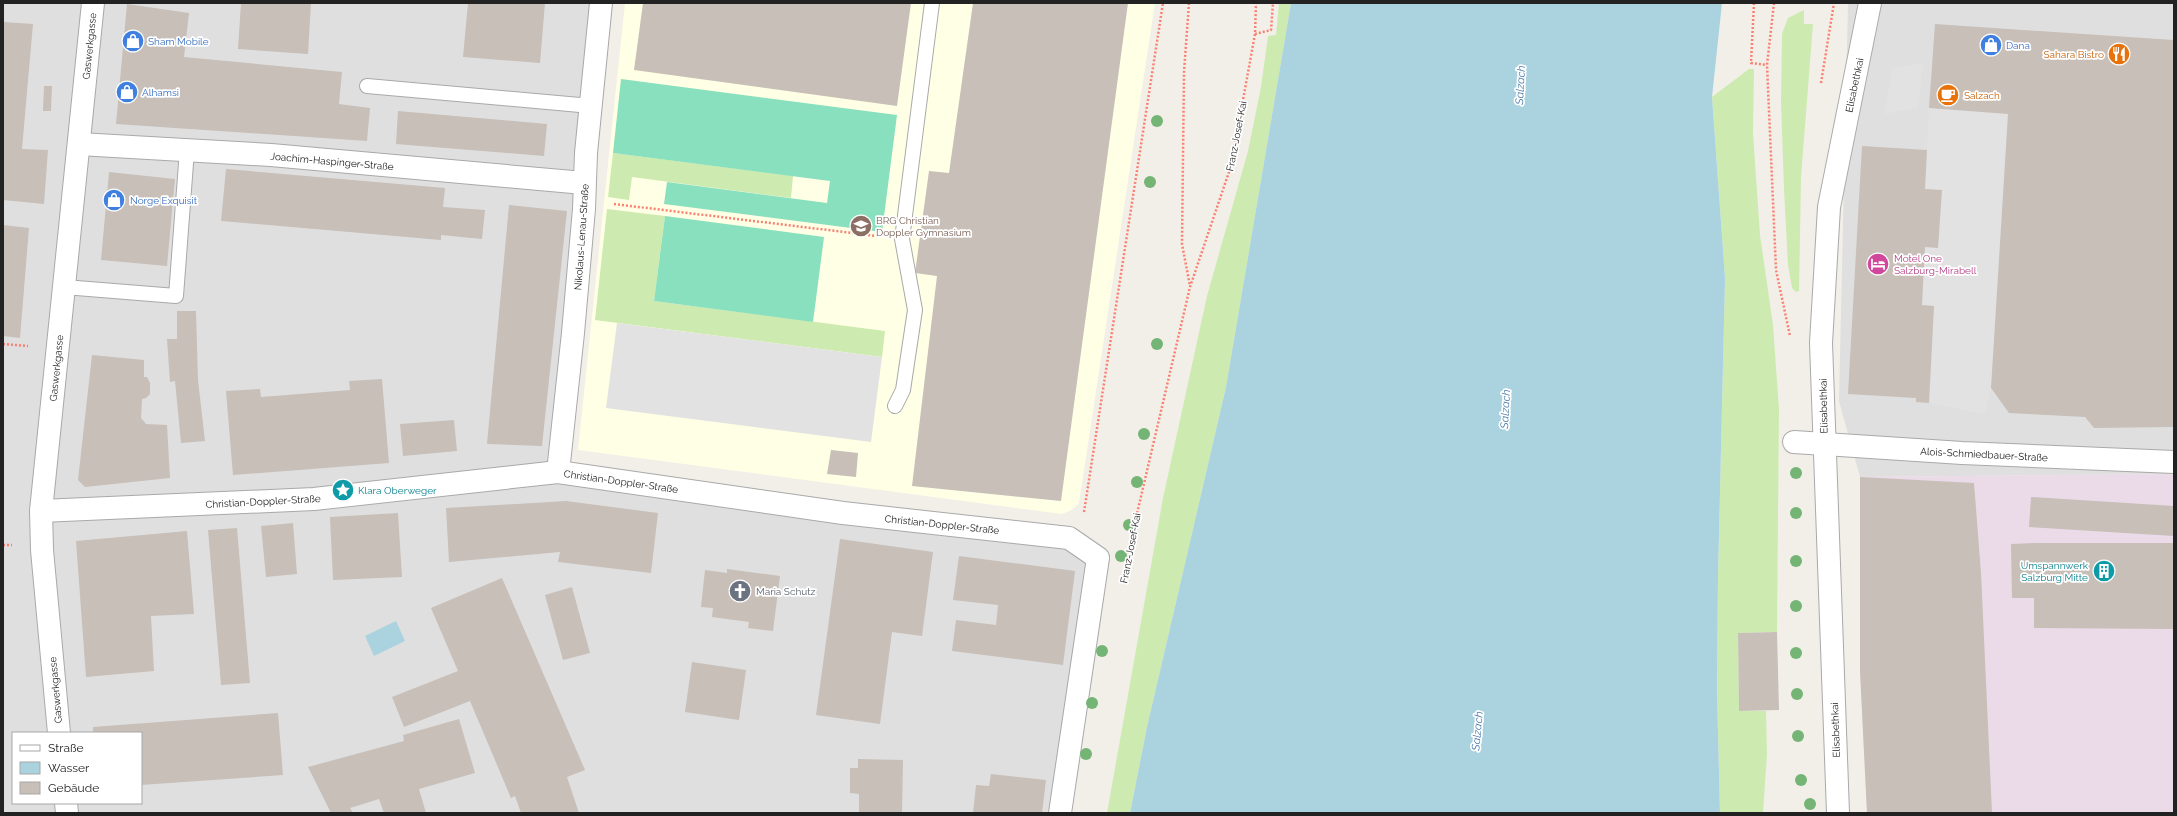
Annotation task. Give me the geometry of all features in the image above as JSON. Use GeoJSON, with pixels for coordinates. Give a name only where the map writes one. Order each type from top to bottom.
{"type":"FeatureCollection","features":[{"type":"Feature","properties":{"kind":"street","name":"Gaswerkgasse"},"geometry":{"type":"LineString","coordinates":[[59,732],[42,550],[41,511],[93,3]]}},
{"type":"Feature","properties":{"kind":"street","name":"Nikolaus-Lenau-Straße"},"geometry":{"type":"LineString","coordinates":[[558,472],[577,294],[584,209],[584,183],[601,3]]}},
{"type":"Feature","properties":{"kind":"street","name":"Elisabethkai"},"geometry":{"type":"LineString","coordinates":[[1838,813],[1821,343],[1829,207],[1870,3]]}},
{"type":"Feature","properties":{"kind":"street","name":"Joachim-Haspinger-Straße"},"geometry":{"type":"LineString","coordinates":[[79,144],[271,155],[584,183]]}},
{"type":"Feature","properties":{"kind":"street","name":"Alois-Schmiedbauer-Straße"},"geometry":{"type":"LineString","coordinates":[[1794,442],[1962,454],[2174,462]]}},
{"type":"Feature","properties":{"kind":"street","name":"Christian-Doppler-Straße"},"geometry":{"type":"LineString","coordinates":[[41,511],[314,499],[558,472],[843,512],[1069,538],[1098,558],[1060,813]]}},
{"type":"Feature","properties":{"kind":"lane"},"geometry":{"type":"LineString","coordinates":[[895,406],[903,390],[915,310],[902,240],[932,3]]}},
{"type":"Feature","properties":{"kind":"lane"},"geometry":{"type":"LineString","coordinates":[[367,86],[591,106]]}},
{"type":"Feature","properties":{"kind":"lane"},"geometry":{"type":"LineString","coordinates":[[64,287],[176,296],[187,150]]}},
{"type":"Feature","properties":{"kind":"path"},"geometry":{"type":"LineString","coordinates":[[1084,512],[1163,3]]}},
{"type":"Feature","properties":{"kind":"path","name":"Franz-Josef-Kai"},"geometry":{"type":"LineString","coordinates":[[1189,3],[1184,72],[1182,244],[1190,287]]}},
{"type":"Feature","properties":{"kind":"path","name":"Franz-Josef-Kai"},"geometry":{"type":"LineString","coordinates":[[1128,557],[1190,287],[1231,166],[1255,34],[1256,3]]}},
{"type":"Feature","properties":{"kind":"path"},"geometry":{"type":"LineString","coordinates":[[1255,34],[1271,30],[1272,3]]}},
{"type":"Feature","properties":{"kind":"path"},"geometry":{"type":"LineString","coordinates":[[1754,3],[1751,63],[1767,65]]}},
{"type":"Feature","properties":{"kind":"path"},"geometry":{"type":"LineString","coordinates":[[1774,3],[1767,65],[1776,270],[1790,338]]}},
{"type":"Feature","properties":{"kind":"path"},"geometry":{"type":"LineString","coordinates":[[607,203],[902,240]]}},
{"type":"Feature","properties":{"kind":"path"},"geometry":{"type":"LineString","coordinates":[[3,344],[34,347]]}},
{"type":"Feature","properties":{"kind":"path"},"geometry":{"type":"LineString","coordinates":[[3,544],[12,545]]}},
{"type":"Feature","properties":{"kind":"shaded area"},"geometry":{"type":"Polygon","coordinates":[[[3,3],[602,3],[558,472],[1069,538],[1098,558],[1060,813],[3,813],[3,3]]]}},
{"type":"Feature","properties":{"kind":"shaded area","name":"BRG Christian Doppler Gymnasium"},"geometry":{"type":"Polygon","coordinates":[[[625,3],[1155,3],[1079,503],[1072,510],[1062,514],[578,450],[625,3]]]}},
{"type":"Feature","properties":{"kind":"shaded area"},"geometry":{"type":"Polygon","coordinates":[[[1848,3],[2174,3],[2174,474],[1860,477],[1839,401],[1848,3]]]}},
{"type":"Feature","properties":{"kind":"shaded area"},"geometry":{"type":"Polygon","coordinates":[[[2034,30],[2174,40],[2174,427],[2094,428],[2085,417],[2009,413],[1991,388],[1985,414],[1929,403],[1934,306],[1922,305],[1925,247],[1938,247],[1942,191],[1925,189],[1929,108],[2031,114],[2034,30]]]}},
{"type":"Feature","properties":{"kind":"shaded area"},"geometry":{"type":"Polygon","coordinates":[[[1923,63],[1918,108],[1885,114],[1892,68],[1923,63]]]}},
{"type":"Feature","properties":{"kind":"shaded area"},"geometry":{"type":"Polygon","coordinates":[[[617,323],[882,357],[871,442],[606,408],[617,323]]]}},
{"type":"Feature","properties":{"kind":"shaded area"},"geometry":{"type":"Polygon","coordinates":[[[2174,474],[2174,813],[1867,813],[1860,671],[1860,477],[2174,474]]]}},
{"type":"Feature","properties":{"kind":"green space"},"geometry":{"type":"Polygon","coordinates":[[[1279,3],[1291,3],[1226,387],[1147,727],[1130,813],[1107,813],[1163,498],[1207,296],[1248,151],[1261,87],[1268,36],[1276,35],[1279,3]]]}},
{"type":"Feature","properties":{"kind":"green space"},"geometry":{"type":"Polygon","coordinates":[[[1804,10],[1804,24],[1813,24],[1801,177],[1799,291],[1796,292],[1792,288],[1788,265],[1781,103],[1782,34],[1788,18],[1804,10]]]}},
{"type":"Feature","properties":{"kind":"green space"},"geometry":{"type":"Polygon","coordinates":[[[1749,69],[1754,69],[1753,133],[1760,235],[1773,325],[1779,409],[1777,632],[1738,633],[1739,711],[1766,711],[1767,754],[1763,813],[1720,813],[1717,691],[1718,577],[1725,278],[1712,97],[1749,69]]]}},
{"type":"Feature","properties":{"kind":"green space"},"geometry":{"type":"Polygon","coordinates":[[[621,79],[897,115],[882,232],[664,204],[667,182],[827,203],[830,181],[613,153],[621,79]]]}},
{"type":"Feature","properties":{"kind":"green space"},"geometry":{"type":"Polygon","coordinates":[[[613,153],[793,176],[791,198],[632,177],[629,200],[608,197],[613,153]]]}},
{"type":"Feature","properties":{"kind":"green space"},"geometry":{"type":"Polygon","coordinates":[[[607,209],[665,216],[654,301],[885,331],[882,357],[595,320],[607,209]]]}},
{"type":"Feature","properties":{"kind":"green space"},"geometry":{"type":"Polygon","coordinates":[[[665,216],[824,237],[813,322],[654,301],[665,216]]]}},
{"type":"Feature","properties":{"kind":"water"},"geometry":{"type":"Polygon","coordinates":[[[1291,3],[1722,3],[1712,97],[1725,278],[1718,577],[1717,691],[1720,813],[1130,813],[1147,727],[1226,387],[1291,3]]]}},
{"type":"Feature","properties":{"kind":"water"},"geometry":{"type":"Polygon","coordinates":[[[396,621],[405,641],[374,656],[365,636],[396,621]]]}},
{"type":"Feature","properties":{"kind":"building"},"geometry":{"type":"Polygon","coordinates":[[[241,3],[311,3],[308,54],[238,49],[241,3]]]}},
{"type":"Feature","properties":{"kind":"building"},"geometry":{"type":"Polygon","coordinates":[[[468,3],[545,3],[540,63],[463,57],[468,3]]]}},
{"type":"Feature","properties":{"kind":"building"},"geometry":{"type":"Polygon","coordinates":[[[643,3],[911,3],[897,106],[634,70],[643,3]]]}},
{"type":"Feature","properties":{"kind":"building"},"geometry":{"type":"Polygon","coordinates":[[[973,3],[1128,3],[1061,501],[912,486],[937,276],[915,273],[929,171],[949,173],[973,3]]]}},
{"type":"Feature","properties":{"kind":"building"},"geometry":{"type":"Polygon","coordinates":[[[127,4],[189,13],[184,57],[342,72],[339,104],[370,108],[367,141],[116,124],[127,4]]]}},
{"type":"Feature","properties":{"kind":"building"},"geometry":{"type":"Polygon","coordinates":[[[3,22],[33,24],[22,149],[48,150],[44,204],[3,200],[3,22]]]}},
{"type":"Feature","properties":{"kind":"building"},"geometry":{"type":"Polygon","coordinates":[[[1935,24],[2174,40],[2174,427],[2094,428],[2085,417],[2009,413],[1991,388],[2008,114],[1929,108],[1935,24]]]}},
{"type":"Feature","properties":{"kind":"building"},"geometry":{"type":"Polygon","coordinates":[[[44,86],[52,86],[51,111],[43,111],[44,86]]]}},
{"type":"Feature","properties":{"kind":"building"},"geometry":{"type":"Polygon","coordinates":[[[398,111],[547,124],[544,156],[396,144],[398,111]]]}},
{"type":"Feature","properties":{"kind":"building"},"geometry":{"type":"Polygon","coordinates":[[[1862,146],[1927,150],[1925,189],[1942,190],[1938,248],[1925,247],[1922,305],[1934,306],[1929,403],[1916,402],[1916,398],[1848,394],[1862,146]]]}},
{"type":"Feature","properties":{"kind":"building"},"geometry":{"type":"Polygon","coordinates":[[[226,169],[445,188],[443,207],[485,210],[482,239],[441,235],[441,240],[221,221],[226,169]]]}},
{"type":"Feature","properties":{"kind":"building"},"geometry":{"type":"Polygon","coordinates":[[[109,172],[175,179],[167,266],[101,260],[109,172]]]}},
{"type":"Feature","properties":{"kind":"building"},"geometry":{"type":"Polygon","coordinates":[[[509,205],[567,211],[542,446],[487,444],[509,205]]]}},
{"type":"Feature","properties":{"kind":"building"},"geometry":{"type":"Polygon","coordinates":[[[3,225],[29,228],[20,338],[3,336],[3,225]]]}},
{"type":"Feature","properties":{"kind":"building"},"geometry":{"type":"Polygon","coordinates":[[[177,311],[196,311],[198,380],[205,441],[181,443],[175,381],[170,382],[167,339],[177,339],[177,311]]]}},
{"type":"Feature","properties":{"kind":"building"},"geometry":{"type":"Polygon","coordinates":[[[92,355],[144,360],[144,377],[147,377],[150,383],[150,394],[146,398],[142,399],[141,418],[146,424],[167,425],[170,478],[85,487],[78,480],[92,355]]]}},
{"type":"Feature","properties":{"kind":"building"},"geometry":{"type":"Polygon","coordinates":[[[382,379],[389,463],[233,475],[226,391],[260,389],[261,397],[350,390],[349,381],[382,379]]]}},
{"type":"Feature","properties":{"kind":"building"},"geometry":{"type":"Polygon","coordinates":[[[454,420],[457,451],[403,456],[400,424],[454,420]]]}},
{"type":"Feature","properties":{"kind":"building"},"geometry":{"type":"Polygon","coordinates":[[[831,450],[858,453],[856,477],[827,474],[831,450]]]}},
{"type":"Feature","properties":{"kind":"building"},"geometry":{"type":"Polygon","coordinates":[[[1860,477],[1974,483],[1981,573],[1992,813],[1867,813],[1860,671],[1860,477]]]}},
{"type":"Feature","properties":{"kind":"building"},"geometry":{"type":"Polygon","coordinates":[[[2031,497],[2174,506],[2174,536],[2029,527],[2031,497]]]}},
{"type":"Feature","properties":{"kind":"building"},"geometry":{"type":"Polygon","coordinates":[[[566,501],[658,513],[651,573],[558,562],[560,552],[449,562],[446,508],[566,501]]]}},
{"type":"Feature","properties":{"kind":"building"},"geometry":{"type":"Polygon","coordinates":[[[398,513],[402,577],[333,580],[330,517],[398,513]]]}},
{"type":"Feature","properties":{"kind":"building"},"geometry":{"type":"Polygon","coordinates":[[[293,523],[297,574],[266,577],[261,526],[293,523]]]}},
{"type":"Feature","properties":{"kind":"building"},"geometry":{"type":"Polygon","coordinates":[[[237,528],[250,683],[221,685],[208,530],[237,528]]]}},
{"type":"Feature","properties":{"kind":"building"},"geometry":{"type":"Polygon","coordinates":[[[187,531],[194,614],[151,616],[154,671],[86,677],[76,541],[187,531]]]}},
{"type":"Feature","properties":{"kind":"building"},"geometry":{"type":"Polygon","coordinates":[[[840,539],[933,552],[922,636],[892,632],[880,724],[816,715],[840,539]]]}},
{"type":"Feature","properties":{"kind":"building","name":"Umspannwerk Salzburg Mitte"},"geometry":{"type":"Polygon","coordinates":[[[2174,543],[2174,629],[2034,628],[2034,598],[2012,598],[2011,544],[2174,543]]]}},
{"type":"Feature","properties":{"kind":"building"},"geometry":{"type":"Polygon","coordinates":[[[959,556],[1075,571],[1063,665],[952,651],[956,620],[996,625],[998,605],[953,600],[959,556]]]}},
{"type":"Feature","properties":{"kind":"building","name":"Maria Schutz"},"geometry":{"type":"Polygon","coordinates":[[[727,569],[780,576],[773,631],[748,628],[749,622],[712,617],[713,608],[701,607],[705,570],[727,573],[727,569]]]}},
{"type":"Feature","properties":{"kind":"building"},"geometry":{"type":"Polygon","coordinates":[[[502,578],[585,770],[567,777],[579,813],[521,813],[515,796],[511,798],[470,701],[404,727],[392,697],[458,671],[431,608],[502,578]]]}},
{"type":"Feature","properties":{"kind":"building"},"geometry":{"type":"Polygon","coordinates":[[[572,587],[590,653],[563,660],[545,595],[572,587]]]}},
{"type":"Feature","properties":{"kind":"building"},"geometry":{"type":"Polygon","coordinates":[[[1777,632],[1779,710],[1739,711],[1738,633],[1777,632]]]}},
{"type":"Feature","properties":{"kind":"building"},"geometry":{"type":"Polygon","coordinates":[[[692,662],[746,670],[739,720],[685,712],[692,662]]]}},
{"type":"Feature","properties":{"kind":"building"},"geometry":{"type":"Polygon","coordinates":[[[278,713],[283,775],[142,785],[142,732],[93,732],[93,727],[278,713]]]}},
{"type":"Feature","properties":{"kind":"building"},"geometry":{"type":"Polygon","coordinates":[[[459,719],[475,773],[419,789],[426,813],[384,813],[379,799],[350,808],[353,813],[331,813],[308,767],[404,741],[403,735],[459,719]]]}},
{"type":"Feature","properties":{"kind":"building"},"geometry":{"type":"Polygon","coordinates":[[[858,759],[903,760],[902,813],[859,813],[859,794],[850,793],[850,768],[858,768],[858,759]]]}},
{"type":"Feature","properties":{"kind":"building"},"geometry":{"type":"Polygon","coordinates":[[[991,774],[1046,780],[1042,813],[973,813],[976,785],[989,786],[991,774]]]}},
{"type":"Feature","properties":{"kind":"place","name":"Sham Mobile"},"geometry":{"type":"Point","coordinates":[133,41]}},
{"type":"Feature","properties":{"kind":"place","name":"Dana"},"geometry":{"type":"Point","coordinates":[1991,45]}},
{"type":"Feature","properties":{"kind":"place","name":"Sahara Bistro"},"geometry":{"type":"Point","coordinates":[2119,54]}},
{"type":"Feature","properties":{"kind":"place","name":"Alhamsi"},"geometry":{"type":"Point","coordinates":[127,92]}},
{"type":"Feature","properties":{"kind":"place","name":"Salzach"},"geometry":{"type":"Point","coordinates":[1948,95]}},
{"type":"Feature","properties":{"kind":"place","name":"Norge Exquisit"},"geometry":{"type":"Point","coordinates":[114,200]}},
{"type":"Feature","properties":{"kind":"place","name":"BRG Christian Doppler Gymnasium"},"geometry":{"type":"Point","coordinates":[861,226]}},
{"type":"Feature","properties":{"kind":"place","name":"Motel One Salzburg-Mirabell"},"geometry":{"type":"Point","coordinates":[1878,264]}},
{"type":"Feature","properties":{"kind":"place","name":"Klara Oberweger"},"geometry":{"type":"Point","coordinates":[343,490]}},
{"type":"Feature","properties":{"kind":"place","name":"Umspannwerk Salzburg Mitte"},"geometry":{"type":"Point","coordinates":[2104,571]}},
{"type":"Feature","properties":{"kind":"place","name":"Maria Schutz"},"geometry":{"type":"Point","coordinates":[740,591]}}]}
